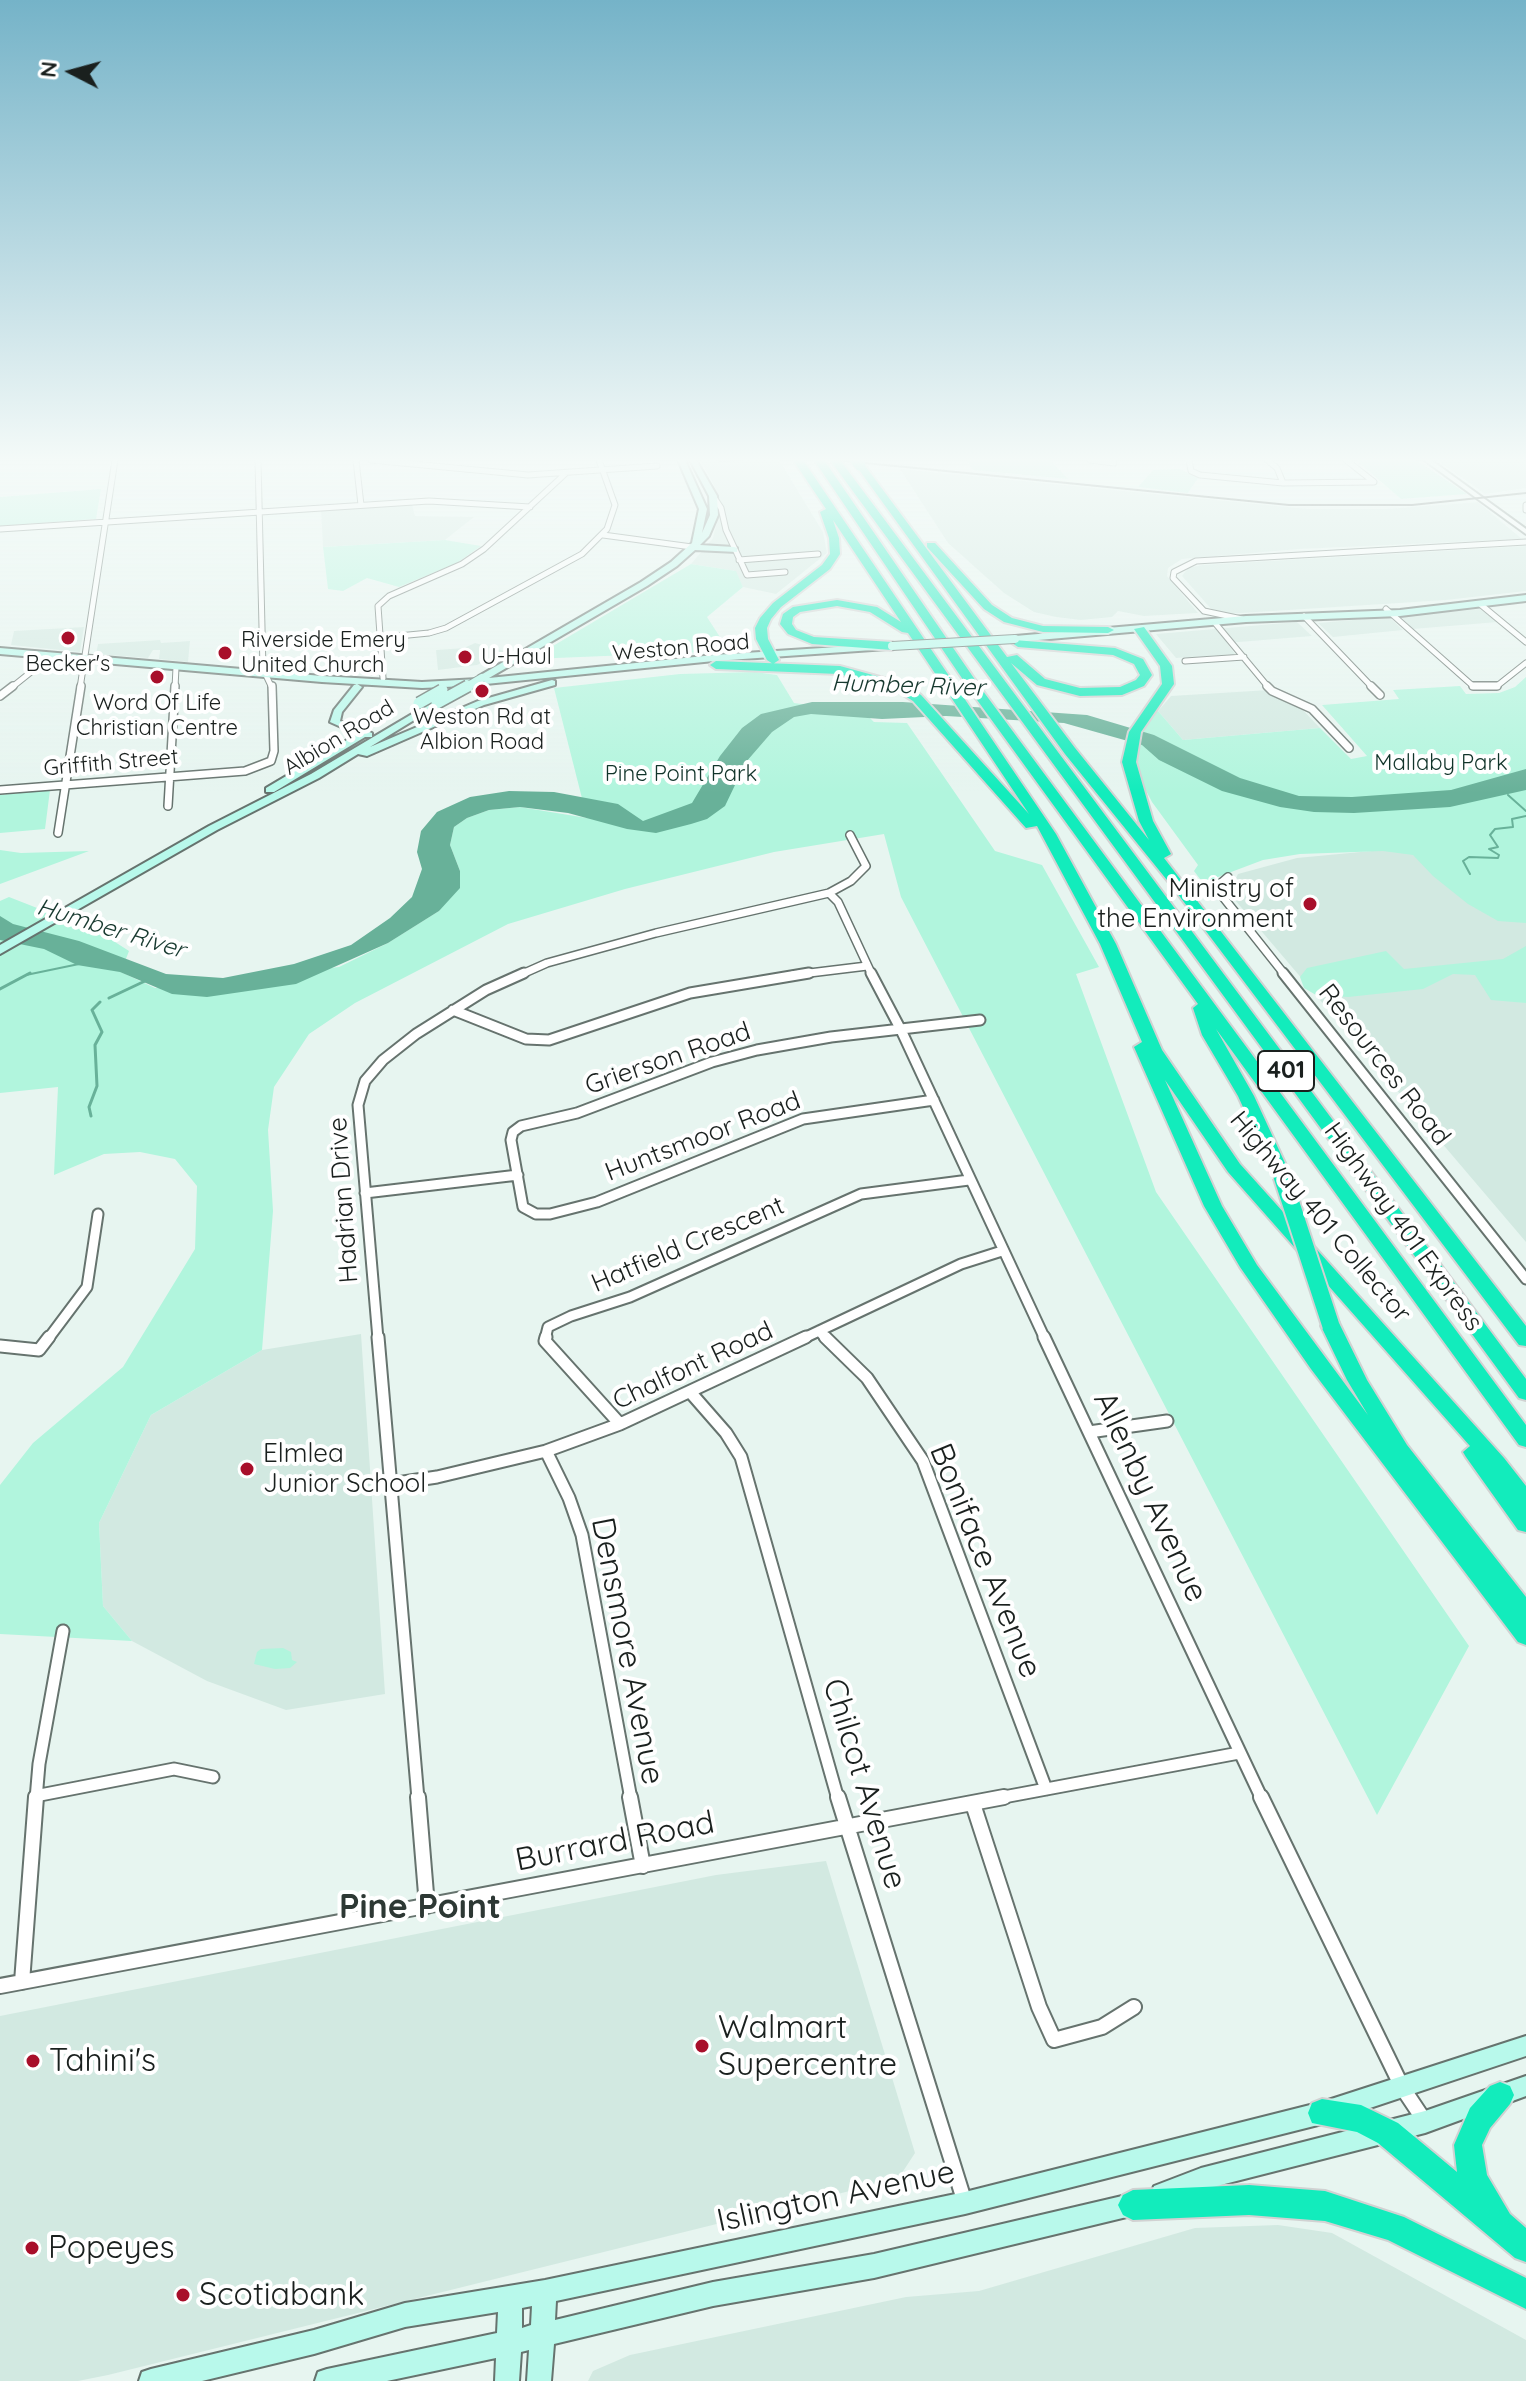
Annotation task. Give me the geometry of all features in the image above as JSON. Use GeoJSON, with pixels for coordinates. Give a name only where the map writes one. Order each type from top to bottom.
{"type":"FeatureCollection","features":[{"type":"Feature","properties":{"kind":"highway"},"geometry":{"type":"LineString","coordinates":[[771,658],[762,639],[761,628],[766,618],[777,605],[821,571]]}},
{"type":"Feature","properties":{"kind":"highway","name":"Highway 401 Collector"},"geometry":{"type":"LineString","coordinates":[[872,571],[991,744],[1076,882],[1108,944],[1143,1028],[1182,1093],[1234,1168],[1497,1463],[1526,1502]]}},
{"type":"Feature","properties":{"kind":"highway","name":"Highway 401 Express"},"geometry":{"type":"LineString","coordinates":[[895,571],[976,690],[1526,1440]]}},
{"type":"Feature","properties":{"kind":"highway","name":"Highway 401 Express"},"geometry":{"type":"LineString","coordinates":[[917,571],[1526,1393]]}},
{"type":"Feature","properties":{"kind":"highway","name":"401"},"geometry":{"type":"LineString","coordinates":[[938,571],[1070,751],[1176,882],[1526,1340]]}},
{"type":"Feature","properties":{"kind":"highway"},"geometry":{"type":"LineString","coordinates":[[956,571],[996,614],[1019,624],[1043,629],[1108,630]]}},
{"type":"Feature","properties":{"kind":"highway"},"geometry":{"type":"LineString","coordinates":[[894,649],[812,640],[792,632],[786,624],[791,612],[804,607],[837,603],[860,606],[893,620],[927,652]]}},
{"type":"Feature","properties":{"kind":"highway"},"geometry":{"type":"LineString","coordinates":[[1140,629],[1162,658],[1169,674],[1164,694],[1135,732],[1129,762],[1146,821],[1176,882]]}},
{"type":"Feature","properties":{"kind":"highway"},"geometry":{"type":"LineString","coordinates":[[987,637],[1031,676],[1057,688],[1092,693],[1122,691],[1140,683],[1146,675],[1139,662],[1115,652],[1016,641]]}},
{"type":"Feature","properties":{"kind":"highway"},"geometry":{"type":"LineString","coordinates":[[715,661],[840,670],[898,686],[917,698],[956,738],[1018,808],[1076,882]]}},
{"type":"Feature","properties":{"kind":"highway"},"geometry":{"type":"LineString","coordinates":[[1197,994],[1210,1035],[1246,1096],[1282,1176],[1331,1326],[1357,1380],[1400,1450],[1525,1613]]}},
{"type":"Feature","properties":{"kind":"highway"},"geometry":{"type":"LineString","coordinates":[[1143,1028],[1141,1043],[1162,1096],[1213,1206],[1249,1267],[1318,1364],[1526,1636]]}},
{"type":"Feature","properties":{"kind":"highway"},"geometry":{"type":"LineString","coordinates":[[1415,1371],[1526,1524]]}},
{"type":"Feature","properties":{"kind":"highway"},"geometry":{"type":"LineString","coordinates":[[1513,2091],[1475,2129],[1469,2140],[1469,2157],[1473,2180],[1520,2243]]}},
{"type":"Feature","properties":{"kind":"highway"},"geometry":{"type":"LineString","coordinates":[[1322,2113],[1361,2119],[1388,2133],[1520,2243]]}},
{"type":"Feature","properties":{"kind":"highway"},"geometry":{"type":"LineString","coordinates":[[1133,2205],[1249,2200],[1325,2206],[1393,2227],[1452,2254],[1526,2294]]}},
{"type":"Feature","properties":{"kind":"main road"},"geometry":{"type":"LineString","coordinates":[[546,640],[663,571]]}},
{"type":"Feature","properties":{"kind":"main road","name":"Weston Road"},"geometry":{"type":"LineString","coordinates":[[1016,641],[1108,630],[1437,608],[1526,598]]}},
{"type":"Feature","properties":{"kind":"main road","name":"Weston Road"},"geometry":{"type":"LineString","coordinates":[[0,651],[322,679],[396,684],[466,683],[715,661],[1115,635],[1140,629]]}},
{"type":"Feature","properties":{"kind":"main road","name":"Albion Road"},"geometry":{"type":"LineString","coordinates":[[213,828],[315,776],[376,737],[546,640]]}},
{"type":"Feature","properties":{"kind":"main road","name":"Albion Road"},"geometry":{"type":"LineString","coordinates":[[0,950],[213,828],[364,734],[467,677],[546,640]]}},
{"type":"Feature","properties":{"kind":"main road"},"geometry":{"type":"LineString","coordinates":[[520,656],[521,664],[558,667]]}},
{"type":"Feature","properties":{"kind":"main road"},"geometry":{"type":"LineString","coordinates":[[273,674],[467,677],[658,658],[715,661]]}},
{"type":"Feature","properties":{"kind":"main road","name":"Weston Road"},"geometry":{"type":"LineString","coordinates":[[322,679],[357,687],[418,690],[472,688],[715,661]]}},
{"type":"Feature","properties":{"kind":"main road"},"geometry":{"type":"LineString","coordinates":[[315,776],[481,703],[549,683],[601,675]]}},
{"type":"Feature","properties":{"kind":"main road"},"geometry":{"type":"LineString","coordinates":[[357,687],[334,719],[338,726],[376,737]]}},
{"type":"Feature","properties":{"kind":"main road","name":"Islington Avenue"},"geometry":{"type":"LineString","coordinates":[[151,2381],[314,2342],[405,2315],[545,2292],[965,2203],[1322,2113],[1526,2046]]}},
{"type":"Feature","properties":{"kind":"main road"},"geometry":{"type":"LineString","coordinates":[[327,2381],[713,2294],[874,2266],[1133,2205],[1201,2179],[1388,2133],[1513,2091]]}},
{"type":"Feature","properties":{"kind":"main road"},"geometry":{"type":"LineString","coordinates":[[539,2381],[545,2292]]}},
{"type":"Feature","properties":{"kind":"main road"},"geometry":{"type":"LineString","coordinates":[[507,2381],[511,2298]]}},
{"type":"Feature","properties":{"kind":"street"},"geometry":{"type":"LineString","coordinates":[[58,833],[98,571]]}},
{"type":"Feature","properties":{"kind":"street"},"geometry":{"type":"LineString","coordinates":[[261,571],[263,669],[273,674]]}},
{"type":"Feature","properties":{"kind":"street"},"geometry":{"type":"LineString","coordinates":[[383,678],[378,606],[382,601],[443,571]]}},
{"type":"Feature","properties":{"kind":"street"},"geometry":{"type":"LineString","coordinates":[[378,638],[429,633],[446,628],[552,571]]}},
{"type":"Feature","properties":{"kind":"street"},"geometry":{"type":"LineString","coordinates":[[745,571],[747,575],[785,572]]}},
{"type":"Feature","properties":{"kind":"street"},"geometry":{"type":"LineString","coordinates":[[1175,571],[1173,578],[1204,611],[1246,619]]}},
{"type":"Feature","properties":{"kind":"street"},"geometry":{"type":"LineString","coordinates":[[1480,604],[1526,642]]}},
{"type":"Feature","properties":{"kind":"street"},"geometry":{"type":"LineString","coordinates":[[1200,624],[1205,619],[1204,611]]}},
{"type":"Feature","properties":{"kind":"street"},"geometry":{"type":"LineString","coordinates":[[1388,611],[1470,684],[1493,687],[1526,663]]}},
{"type":"Feature","properties":{"kind":"street"},"geometry":{"type":"LineString","coordinates":[[1304,616],[1380,695]]}},
{"type":"Feature","properties":{"kind":"street"},"geometry":{"type":"LineString","coordinates":[[1215,623],[1272,691],[1312,709],[1349,748]]}},
{"type":"Feature","properties":{"kind":"street"},"geometry":{"type":"LineString","coordinates":[[0,696],[51,656]]}},
{"type":"Feature","properties":{"kind":"street"},"geometry":{"type":"LineString","coordinates":[[1185,661],[1244,657]]}},
{"type":"Feature","properties":{"kind":"street"},"geometry":{"type":"LineString","coordinates":[[168,806],[176,667]]}},
{"type":"Feature","properties":{"kind":"street","name":"Griffith Street"},"geometry":{"type":"LineString","coordinates":[[0,790],[245,771],[271,761],[274,751],[273,674]]}},
{"type":"Feature","properties":{"kind":"street","name":"Hadrian Drive"},"geometry":{"type":"LineString","coordinates":[[427,1906],[358,1105],[365,1081],[383,1060],[416,1034],[515,976],[580,952],[829,893],[861,874],[866,866],[850,835]]}},
{"type":"Feature","properties":{"kind":"street","name":"Resources Road"},"geometry":{"type":"LineString","coordinates":[[1228,877],[1221,883],[1219,892],[1526,1279]]}},
{"type":"Feature","properties":{"kind":"street","name":"Allenby Avenue"},"geometry":{"type":"LineString","coordinates":[[829,893],[838,902],[901,1030],[1239,1753],[1402,2087],[1425,2122]]}},
{"type":"Feature","properties":{"kind":"street"},"geometry":{"type":"LineString","coordinates":[[453,1010],[526,1039],[549,1040],[690,993],[760,979],[867,966]]}},
{"type":"Feature","properties":{"kind":"street","name":"Grierson Road"},"geometry":{"type":"LineString","coordinates":[[518,1175],[512,1135],[521,1126],[592,1108],[712,1062],[757,1050],[980,1020]]}},
{"type":"Feature","properties":{"kind":"street","name":"Huntsmoor Road"},"geometry":{"type":"LineString","coordinates":[[518,1175],[523,1207],[536,1214],[550,1214],[597,1202],[808,1118],[934,1100]]}},
{"type":"Feature","properties":{"kind":"street"},"geometry":{"type":"LineString","coordinates":[[365,1193],[518,1175]]}},
{"type":"Feature","properties":{"kind":"street","name":"Hatfield Crescent"},"geometry":{"type":"LineString","coordinates":[[620,1424],[545,1341],[548,1327],[571,1316],[630,1297],[861,1194],[969,1180]]}},
{"type":"Feature","properties":{"kind":"street"},"geometry":{"type":"LineString","coordinates":[[0,1346],[39,1350],[87,1287],[98,1214]]}},
{"type":"Feature","properties":{"kind":"street","name":"Chalfont Road"},"geometry":{"type":"LineString","coordinates":[[390,1484],[437,1477],[546,1451],[620,1424],[961,1264],[1002,1251]]}},
{"type":"Feature","properties":{"kind":"street","name":"Boniface Avenue"},"geometry":{"type":"LineString","coordinates":[[819,1331],[867,1378],[923,1461],[1046,1789]]}},
{"type":"Feature","properties":{"kind":"street","name":"Chilcot Avenue"},"geometry":{"type":"LineString","coordinates":[[691,1393],[726,1433],[741,1457],[847,1827],[965,2203]]}},
{"type":"Feature","properties":{"kind":"street"},"geometry":{"type":"LineString","coordinates":[[1089,1432],[1167,1421]]}},
{"type":"Feature","properties":{"kind":"street","name":"Densmore Avenue"},"geometry":{"type":"LineString","coordinates":[[546,1451],[569,1498],[582,1535],[643,1866]]}},
{"type":"Feature","properties":{"kind":"street"},"geometry":{"type":"LineString","coordinates":[[22,1982],[35,1796],[63,1631]]}},
{"type":"Feature","properties":{"kind":"street","name":"Burrard Road"},"geometry":{"type":"LineString","coordinates":[[0,1986],[1239,1753]]}},
{"type":"Feature","properties":{"kind":"street"},"geometry":{"type":"LineString","coordinates":[[35,1796],[174,1769],[213,1777]]}},
{"type":"Feature","properties":{"kind":"street"},"geometry":{"type":"LineString","coordinates":[[973,1804],[1039,2007],[1054,2040],[1102,2027],[1134,2007]]}},
{"type":"Feature","properties":{"kind":"shaded area"},"geometry":{"type":"Polygon","coordinates":[[[735,571],[804,571],[776,594],[743,587],[735,571]]]}},
{"type":"Feature","properties":{"kind":"shaded area"},"geometry":{"type":"Polygon","coordinates":[[[979,571],[1168,571],[1167,576],[1198,613],[1144,616],[1118,611],[1112,617],[1081,620],[1034,612],[1004,593],[979,571]]]}},
{"type":"Feature","properties":{"kind":"shaded area"},"geometry":{"type":"Polygon","coordinates":[[[1186,571],[1526,571],[1526,591],[1446,600],[1226,614],[1213,611],[1182,576],[1186,571]]]}},
{"type":"Feature","properties":{"kind":"shaded area"},"geometry":{"type":"Polygon","coordinates":[[[1480,609],[1498,622],[1413,629],[1400,616],[1480,609]]]}},
{"type":"Feature","properties":{"kind":"shaded area"},"geometry":{"type":"Polygon","coordinates":[[[1389,617],[1403,630],[1333,637],[1318,623],[1389,617]]]}},
{"type":"Feature","properties":{"kind":"shaded area"},"geometry":{"type":"Polygon","coordinates":[[[1297,622],[1312,636],[1227,643],[1235,654],[1176,658],[1156,634],[1297,622]]]}},
{"type":"Feature","properties":{"kind":"shaded area"},"geometry":{"type":"Polygon","coordinates":[[[84,627],[80,652],[11,645],[14,631],[84,627]]]}},
{"type":"Feature","properties":{"kind":"shaded area"},"geometry":{"type":"Polygon","coordinates":[[[160,640],[161,643],[190,641],[188,662],[159,659],[160,650],[153,650],[148,658],[96,654],[98,644],[160,640]]]}},
{"type":"Feature","properties":{"kind":"shaded area"},"geometry":{"type":"Polygon","coordinates":[[[475,643],[505,651],[477,665],[438,670],[436,650],[464,648],[475,643]]]}},
{"type":"Feature","properties":{"kind":"shaded area"},"geometry":{"type":"Polygon","coordinates":[[[1269,690],[1299,706],[1320,728],[1183,740],[1158,711],[1171,696],[1269,690]]]}},
{"type":"Feature","properties":{"kind":"shaded area"},"geometry":{"type":"Polygon","coordinates":[[[812,702],[903,702],[1087,715],[1154,735],[1240,778],[1299,796],[1352,797],[1451,790],[1526,769],[1526,790],[1450,807],[1354,813],[1314,812],[1280,807],[1222,791],[1159,760],[1142,745],[1064,723],[946,716],[882,719],[811,714],[794,717],[772,732],[746,762],[725,806],[707,819],[691,824],[656,833],[627,829],[568,813],[520,807],[489,810],[467,818],[454,827],[450,845],[460,871],[460,888],[439,911],[388,943],[296,984],[207,997],[172,994],[120,972],[77,965],[44,949],[0,940],[0,916],[13,924],[79,941],[166,974],[223,978],[294,964],[351,945],[390,918],[412,897],[422,869],[417,852],[421,831],[437,812],[470,797],[509,791],[554,792],[618,804],[643,821],[692,803],[720,756],[742,728],[761,714],[812,702]]]}},
{"type":"Feature","properties":{"kind":"shaded area"},"geometry":{"type":"Polygon","coordinates":[[[1424,846],[1526,850],[1526,1242],[1229,893],[1238,874],[1297,858],[1424,846]]]}},
{"type":"Feature","properties":{"kind":"shaded area","name":"Elmlea Junior School"},"geometry":{"type":"Polygon","coordinates":[[[361,1334],[385,1694],[286,1710],[207,1681],[132,1641],[103,1606],[99,1523],[151,1415],[262,1350],[361,1334]]]}},
{"type":"Feature","properties":{"kind":"shaded area"},"geometry":{"type":"Polygon","coordinates":[[[826,1861],[915,2153],[898,2179],[108,2375],[78,2381],[0,2381],[0,2016],[716,1875],[826,1861]]]}},
{"type":"Feature","properties":{"kind":"shaded area"},"geometry":{"type":"Polygon","coordinates":[[[1278,2225],[1332,2233],[1526,2340],[1526,2381],[588,2381],[593,2371],[630,2355],[906,2297],[979,2291],[1195,2228],[1278,2225]]]}},
{"type":"Feature","properties":{"kind":"green space"},"geometry":{"type":"Polygon","coordinates":[[[326,571],[437,571],[399,587],[367,578],[343,591],[328,589],[326,571]]]}},
{"type":"Feature","properties":{"kind":"green space"},"geometry":{"type":"Polygon","coordinates":[[[679,571],[736,571],[743,587],[707,617],[729,651],[531,659],[679,571]]]}},
{"type":"Feature","properties":{"kind":"green space","name":"Pine Point Park"},"geometry":{"type":"Polygon","coordinates":[[[755,672],[777,675],[794,703],[864,712],[874,722],[907,723],[995,851],[1042,865],[1099,967],[1076,974],[1156,1192],[1469,1646],[1377,1815],[901,897],[884,834],[774,852],[625,889],[508,924],[355,1003],[309,1034],[274,1087],[268,1130],[273,1211],[262,1350],[151,1415],[99,1523],[103,1606],[132,1641],[0,1634],[0,1485],[33,1443],[123,1367],[195,1249],[197,1186],[175,1159],[140,1152],[104,1154],[54,1175],[58,1087],[0,1093],[0,901],[9,897],[101,933],[129,951],[121,972],[155,988],[339,967],[388,943],[439,911],[460,871],[450,845],[454,827],[467,818],[489,810],[520,807],[587,818],[554,688],[680,674],[755,672]]]}},
{"type":"Feature","properties":{"kind":"green space","name":"Mallaby Park"},"geometry":{"type":"Polygon","coordinates":[[[1526,677],[1526,923],[1498,921],[1468,904],[1413,855],[1383,851],[1300,854],[1263,860],[1210,880],[1200,879],[1194,871],[1198,865],[1152,802],[1135,770],[1139,720],[1158,711],[1183,740],[1320,728],[1351,759],[1367,756],[1322,705],[1399,699],[1393,690],[1460,686],[1466,694],[1499,693],[1515,687],[1526,677]]]}},
{"type":"Feature","properties":{"kind":"green space"},"geometry":{"type":"Polygon","coordinates":[[[50,790],[45,829],[0,833],[0,795],[50,790]]]}},
{"type":"Feature","properties":{"kind":"green space"},"geometry":{"type":"Polygon","coordinates":[[[0,850],[21,853],[89,851],[0,884],[0,850]]]}},
{"type":"Feature","properties":{"kind":"green space"},"geometry":{"type":"Polygon","coordinates":[[[1526,946],[1526,1003],[1491,1000],[1475,975],[1453,974],[1423,989],[1348,997],[1316,995],[1304,988],[1300,977],[1307,968],[1386,951],[1404,969],[1503,959],[1526,946]]]}},
{"type":"Feature","properties":{"kind":"green space"},"geometry":{"type":"Polygon","coordinates":[[[283,1648],[291,1652],[292,1660],[297,1662],[290,1668],[275,1669],[254,1664],[261,1649],[283,1648]]]}},
{"type":"Feature","properties":{"kind":"waterway"},"geometry":{"type":"LineString","coordinates":[[1508,795],[1526,811]]}},
{"type":"Feature","properties":{"kind":"waterway"},"geometry":{"type":"LineString","coordinates":[[1470,874],[1463,861],[1469,857],[1498,858],[1499,855],[1489,849],[1498,847],[1490,835],[1495,829],[1513,827],[1512,819],[1526,816]]}},
{"type":"Feature","properties":{"kind":"waterway"},"geometry":{"type":"LineString","coordinates":[[26,975],[79,964]]}},
{"type":"Feature","properties":{"kind":"waterway"},"geometry":{"type":"LineString","coordinates":[[26,975],[30,973]]}},
{"type":"Feature","properties":{"kind":"waterway"},"geometry":{"type":"LineString","coordinates":[[0,989],[26,975]]}},
{"type":"Feature","properties":{"kind":"waterway"},"geometry":{"type":"LineString","coordinates":[[109,998],[145,981]]}},
{"type":"Feature","properties":{"kind":"waterway"},"geometry":{"type":"LineString","coordinates":[[91,1116],[89,1107],[97,1086],[95,1045],[102,1032],[92,1010],[100,1002]]}},
{"type":"Feature","properties":{"kind":"place","name":"Becker's"},"geometry":{"type":"Point","coordinates":[68,638]}},
{"type":"Feature","properties":{"kind":"place","name":"Riverside Emery United Church"},"geometry":{"type":"Point","coordinates":[225,653]}},
{"type":"Feature","properties":{"kind":"place","name":"U-Haul"},"geometry":{"type":"Point","coordinates":[465,657]}},
{"type":"Feature","properties":{"kind":"place","name":"Word Of Life Christian Centre"},"geometry":{"type":"Point","coordinates":[157,677]}},
{"type":"Feature","properties":{"kind":"place","name":"Weston Rd at Albion Road"},"geometry":{"type":"Point","coordinates":[482,691]}},
{"type":"Feature","properties":{"kind":"place","name":"Ministry of the Environment"},"geometry":{"type":"Point","coordinates":[1310,904]}},
{"type":"Feature","properties":{"kind":"place","name":"Elmlea Junior School"},"geometry":{"type":"Point","coordinates":[247,1469]}},
{"type":"Feature","properties":{"kind":"place","name":"Walmart Supercentre"},"geometry":{"type":"Point","coordinates":[702,2046]}},
{"type":"Feature","properties":{"kind":"place","name":"Tahini's"},"geometry":{"type":"Point","coordinates":[33,2061]}},
{"type":"Feature","properties":{"kind":"place","name":"Popeyes"},"geometry":{"type":"Point","coordinates":[32,2248]}},
{"type":"Feature","properties":{"kind":"place","name":"Scotiabank"},"geometry":{"type":"Point","coordinates":[183,2295]}},
{"type":"Feature","properties":{"kind":"district","name":"Pine Point"},"geometry":{"type":"Point","coordinates":[420,1908]}},
{"type":"Feature","properties":{"kind":"water label","name":"Humber River"},"geometry":{"type":"Point","coordinates":[908,686]}},
{"type":"Feature","properties":{"kind":"water label","name":"Humber River"},"geometry":{"type":"Point","coordinates":[111,929]}}]}
